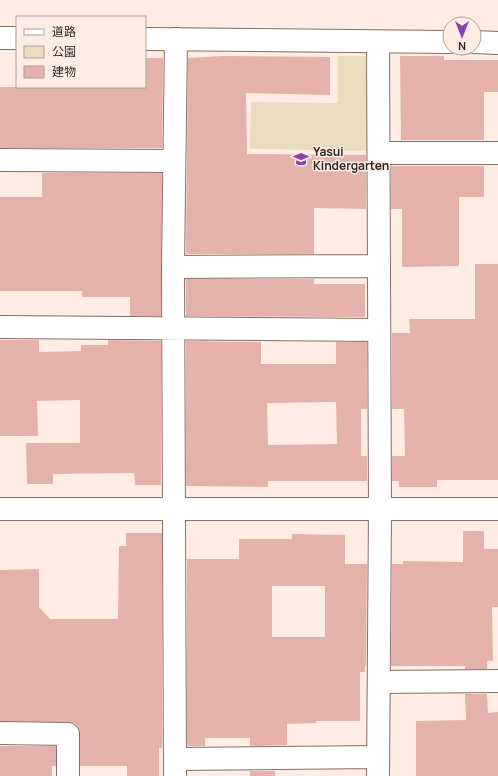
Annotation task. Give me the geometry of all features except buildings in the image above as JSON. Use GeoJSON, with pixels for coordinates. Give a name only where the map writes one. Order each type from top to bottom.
{"type":"FeatureCollection","features":[{"type":"Feature","properties":{"kind":"street"},"geometry":{"type":"LineString","coordinates":[[0,38],[16,38]]}},
{"type":"Feature","properties":{"kind":"street"},"geometry":{"type":"LineString","coordinates":[[146,38],[442,42]]}},
{"type":"Feature","properties":{"kind":"street"},"geometry":{"type":"LineString","coordinates":[[176,39],[173,267],[175,768],[378,766],[380,510],[378,330],[378,42]]}},
{"type":"Feature","properties":{"kind":"street"},"geometry":{"type":"LineString","coordinates":[[482,42],[498,43]]}},
{"type":"Feature","properties":{"kind":"street"},"geometry":{"type":"LineString","coordinates":[[379,152],[498,153]]}},
{"type":"Feature","properties":{"kind":"street"},"geometry":{"type":"LineString","coordinates":[[0,160],[174,161]]}},
{"type":"Feature","properties":{"kind":"street"},"geometry":{"type":"LineString","coordinates":[[173,267],[379,266]]}},
{"type":"Feature","properties":{"kind":"street"},"geometry":{"type":"LineString","coordinates":[[0,328],[378,330]]}},
{"type":"Feature","properties":{"kind":"street"},"geometry":{"type":"LineString","coordinates":[[0,509],[498,509]]}},
{"type":"Feature","properties":{"kind":"street"},"geometry":{"type":"LineString","coordinates":[[379,682],[498,681]]}},
{"type":"Feature","properties":{"kind":"street"},"geometry":{"type":"LineString","coordinates":[[0,733],[68,734],[68,776]]}},
{"type":"Feature","properties":{"kind":"green space"},"geometry":{"type":"Polygon","coordinates":[[[338,56],[367,56],[371,65],[370,151],[250,149],[251,102],[338,103],[338,56]]]}},
{"type":"Feature","properties":{"kind":"place","name":"Yasui Kindergarten"},"geometry":{"type":"Point","coordinates":[301,159]}}]}
